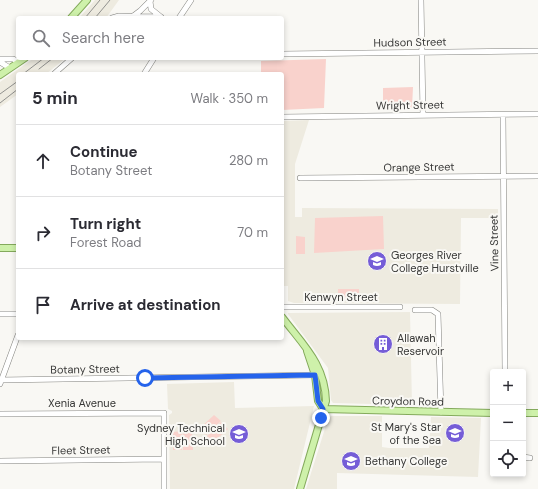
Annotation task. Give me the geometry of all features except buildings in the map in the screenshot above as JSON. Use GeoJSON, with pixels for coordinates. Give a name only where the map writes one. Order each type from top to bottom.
{"type":"FeatureCollection","features":[{"type":"Feature","properties":{"kind":"main road"},"geometry":{"type":"LineString","coordinates":[[73,16],[87,0]]}},
{"type":"Feature","properties":{"kind":"main road"},"geometry":{"type":"LineString","coordinates":[[0,75],[22,60]]}},
{"type":"Feature","properties":{"kind":"main road"},"geometry":{"type":"LineString","coordinates":[[0,248],[16,248]]}},
{"type":"Feature","properties":{"kind":"main road"},"geometry":{"type":"LineString","coordinates":[[284,320],[314,357],[322,375],[326,401],[300,489]]}},
{"type":"Feature","properties":{"kind":"main road"},"geometry":{"type":"LineString","coordinates":[[306,348],[315,375],[318,401],[323,409]]}},
{"type":"Feature","properties":{"kind":"main road","name":"Croydon Road"},"geometry":{"type":"LineString","coordinates":[[323,409],[490,413]]}},
{"type":"Feature","properties":{"kind":"main road"},"geometry":{"type":"LineString","coordinates":[[526,414],[538,413]]}},
{"type":"Feature","properties":{"kind":"street"},"geometry":{"type":"LineString","coordinates":[[180,16],[191,0]]}},
{"type":"Feature","properties":{"kind":"street"},"geometry":{"type":"LineString","coordinates":[[421,0],[423,115]]}},
{"type":"Feature","properties":{"kind":"street"},"geometry":{"type":"LineString","coordinates":[[132,16],[150,1]]}},
{"type":"Feature","properties":{"kind":"street"},"geometry":{"type":"LineString","coordinates":[[150,1],[151,9],[160,16]]}},
{"type":"Feature","properties":{"kind":"street"},"geometry":{"type":"LineString","coordinates":[[142,9],[145,16]]}},
{"type":"Feature","properties":{"kind":"street","name":"Hudson Street"},"geometry":{"type":"LineString","coordinates":[[284,54],[538,51]]}},
{"type":"Feature","properties":{"kind":"street"},"geometry":{"type":"LineString","coordinates":[[0,59],[12,59],[19,62]]}},
{"type":"Feature","properties":{"kind":"street"},"geometry":{"type":"LineString","coordinates":[[56,72],[70,60]]}},
{"type":"Feature","properties":{"kind":"street"},"geometry":{"type":"LineString","coordinates":[[145,72],[154,60]]}},
{"type":"Feature","properties":{"kind":"street"},"geometry":{"type":"LineString","coordinates":[[148,72],[154,60]]}},
{"type":"Feature","properties":{"kind":"street"},"geometry":{"type":"LineString","coordinates":[[0,62],[10,68]]}},
{"type":"Feature","properties":{"kind":"street","name":"Vine Street"},"geometry":{"type":"LineString","coordinates":[[503,114],[505,369]]}},
{"type":"Feature","properties":{"kind":"street","name":"Wright Street"},"geometry":{"type":"LineString","coordinates":[[284,116],[538,114]]}},
{"type":"Feature","properties":{"kind":"street","name":"Orange Street"},"geometry":{"type":"LineString","coordinates":[[300,178],[538,176]]}},
{"type":"Feature","properties":{"kind":"street","name":"Kenwyn Street"},"geometry":{"type":"LineString","coordinates":[[284,307],[400,307]]}},
{"type":"Feature","properties":{"kind":"street"},"geometry":{"type":"LineString","coordinates":[[415,310],[432,310],[438,314],[441,412]]}},
{"type":"Feature","properties":{"kind":"street"},"geometry":{"type":"LineString","coordinates":[[0,314],[16,314]]}},
{"type":"Feature","properties":{"kind":"street"},"geometry":{"type":"LineString","coordinates":[[1,381],[16,340]]}},
{"type":"Feature","properties":{"kind":"street","name":"Botany Street"},"geometry":{"type":"LineString","coordinates":[[1,381],[315,375]]}},
{"type":"Feature","properties":{"kind":"street","name":"Xenia Avenue"},"geometry":{"type":"LineString","coordinates":[[0,414],[164,413],[163,459]]}},
{"type":"Feature","properties":{"kind":"street"},"geometry":{"type":"LineString","coordinates":[[526,457],[530,458]]}},
{"type":"Feature","properties":{"kind":"street"},"geometry":{"type":"LineString","coordinates":[[163,459],[164,489]]}},
{"type":"Feature","properties":{"kind":"street","name":"Fleet Street"},"geometry":{"type":"LineString","coordinates":[[0,461],[163,459]]}},
{"type":"Feature","properties":{"kind":"shaded area"},"geometry":{"type":"Polygon","coordinates":[[[95,0],[119,0],[107,16],[81,16],[95,0]]]}},
{"type":"Feature","properties":{"kind":"shaded area"},"geometry":{"type":"Polygon","coordinates":[[[326,59],[324,108],[284,110],[284,72],[261,72],[261,61],[326,59]]]}},
{"type":"Feature","properties":{"kind":"shaded area"},"geometry":{"type":"Polygon","coordinates":[[[31,60],[64,60],[48,72],[16,72],[16,95],[0,107],[0,82],[31,60]]]}},
{"type":"Feature","properties":{"kind":"shaded area"},"geometry":{"type":"Polygon","coordinates":[[[413,87],[412,108],[383,109],[383,88],[413,87]]]}},
{"type":"Feature","properties":{"kind":"shaded area","name":"Georges River College Hurstville"},"geometry":{"type":"Polygon","coordinates":[[[309,120],[295,164],[295,217],[302,217],[302,208],[498,209],[498,218],[461,218],[460,304],[294,303],[288,301],[288,286],[284,286],[284,121],[309,120]]]}},
{"type":"Feature","properties":{"kind":"shaded area"},"geometry":{"type":"Polygon","coordinates":[[[383,216],[384,249],[314,253],[315,218],[383,216]]]}},
{"type":"Feature","properties":{"kind":"shaded area"},"geometry":{"type":"Polygon","coordinates":[[[296,236],[305,237],[305,254],[296,254],[296,236]]]}},
{"type":"Feature","properties":{"kind":"shaded area"},"geometry":{"type":"Polygon","coordinates":[[[338,289],[359,289],[359,299],[338,299],[338,289]]]}},
{"type":"Feature","properties":{"kind":"shaded area","name":"Allawah Reservoir"},"geometry":{"type":"Polygon","coordinates":[[[410,312],[412,405],[333,403],[331,400],[328,368],[288,314],[288,313],[410,312]]]}},
{"type":"Feature","properties":{"kind":"shaded area","name":"Sydney Technical High School"},"geometry":{"type":"Polygon","coordinates":[[[234,382],[235,408],[314,406],[294,489],[170,489],[169,415],[172,411],[168,409],[167,384],[234,382]]]}},
{"type":"Feature","properties":{"kind":"shaded area"},"geometry":{"type":"Polygon","coordinates":[[[214,415],[221,421],[206,435],[200,428],[214,415]]]}},
{"type":"Feature","properties":{"kind":"shaded area"},"geometry":{"type":"Polygon","coordinates":[[[331,416],[382,416],[382,447],[389,448],[429,448],[431,417],[481,418],[478,477],[337,473],[337,489],[306,489],[328,419],[331,416]]]}},
{"type":"Feature","properties":{"kind":"shaded area"},"geometry":{"type":"Polygon","coordinates":[[[221,422],[228,429],[213,442],[207,436],[221,422]]]}},
{"type":"Feature","properties":{"kind":"shaded area"},"geometry":{"type":"Polygon","coordinates":[[[182,431],[182,450],[173,450],[173,432],[182,431]]]}},
{"type":"Feature","properties":{"kind":"shaded area"},"geometry":{"type":"Polygon","coordinates":[[[183,431],[192,431],[193,450],[183,450],[183,431]]]}},
{"type":"Feature","properties":{"kind":"railway"},"geometry":{"type":"LineString","coordinates":[[87,16],[100,0]]}},
{"type":"Feature","properties":{"kind":"railway"},"geometry":{"type":"LineString","coordinates":[[97,16],[110,0]]}},
{"type":"Feature","properties":{"kind":"railway"},"geometry":{"type":"LineString","coordinates":[[26,72],[41,60]]}},
{"type":"Feature","properties":{"kind":"railway"},"geometry":{"type":"LineString","coordinates":[[39,69],[50,60]]}},
{"type":"Feature","properties":{"kind":"railway"},"geometry":{"type":"LineString","coordinates":[[0,94],[16,82]]}},
{"type":"Feature","properties":{"kind":"railway"},"geometry":{"type":"LineString","coordinates":[[0,103],[16,91]]}},
{"type":"Feature","properties":{"kind":"place","name":"Georges River College Hurstville"},"geometry":{"type":"Point","coordinates":[377,261]}},
{"type":"Feature","properties":{"kind":"place","name":"Allawah Reservoir"},"geometry":{"type":"Point","coordinates":[383,344]}},
{"type":"Feature","properties":{"kind":"place","name":"St Mary's Star of the Sea"},"geometry":{"type":"Point","coordinates":[455,433]}},
{"type":"Feature","properties":{"kind":"place","name":"Sydney Technical High School"},"geometry":{"type":"Point","coordinates":[239,434]}},
{"type":"Feature","properties":{"kind":"place","name":"Bethany College"},"geometry":{"type":"Point","coordinates":[351,461]}},
{"type":"Feature","properties":{"kind":"route"},"geometry":{"type":"LineString","coordinates":[[145,378],[315,375],[318,401],[323,409],[321,418]]}}]}
